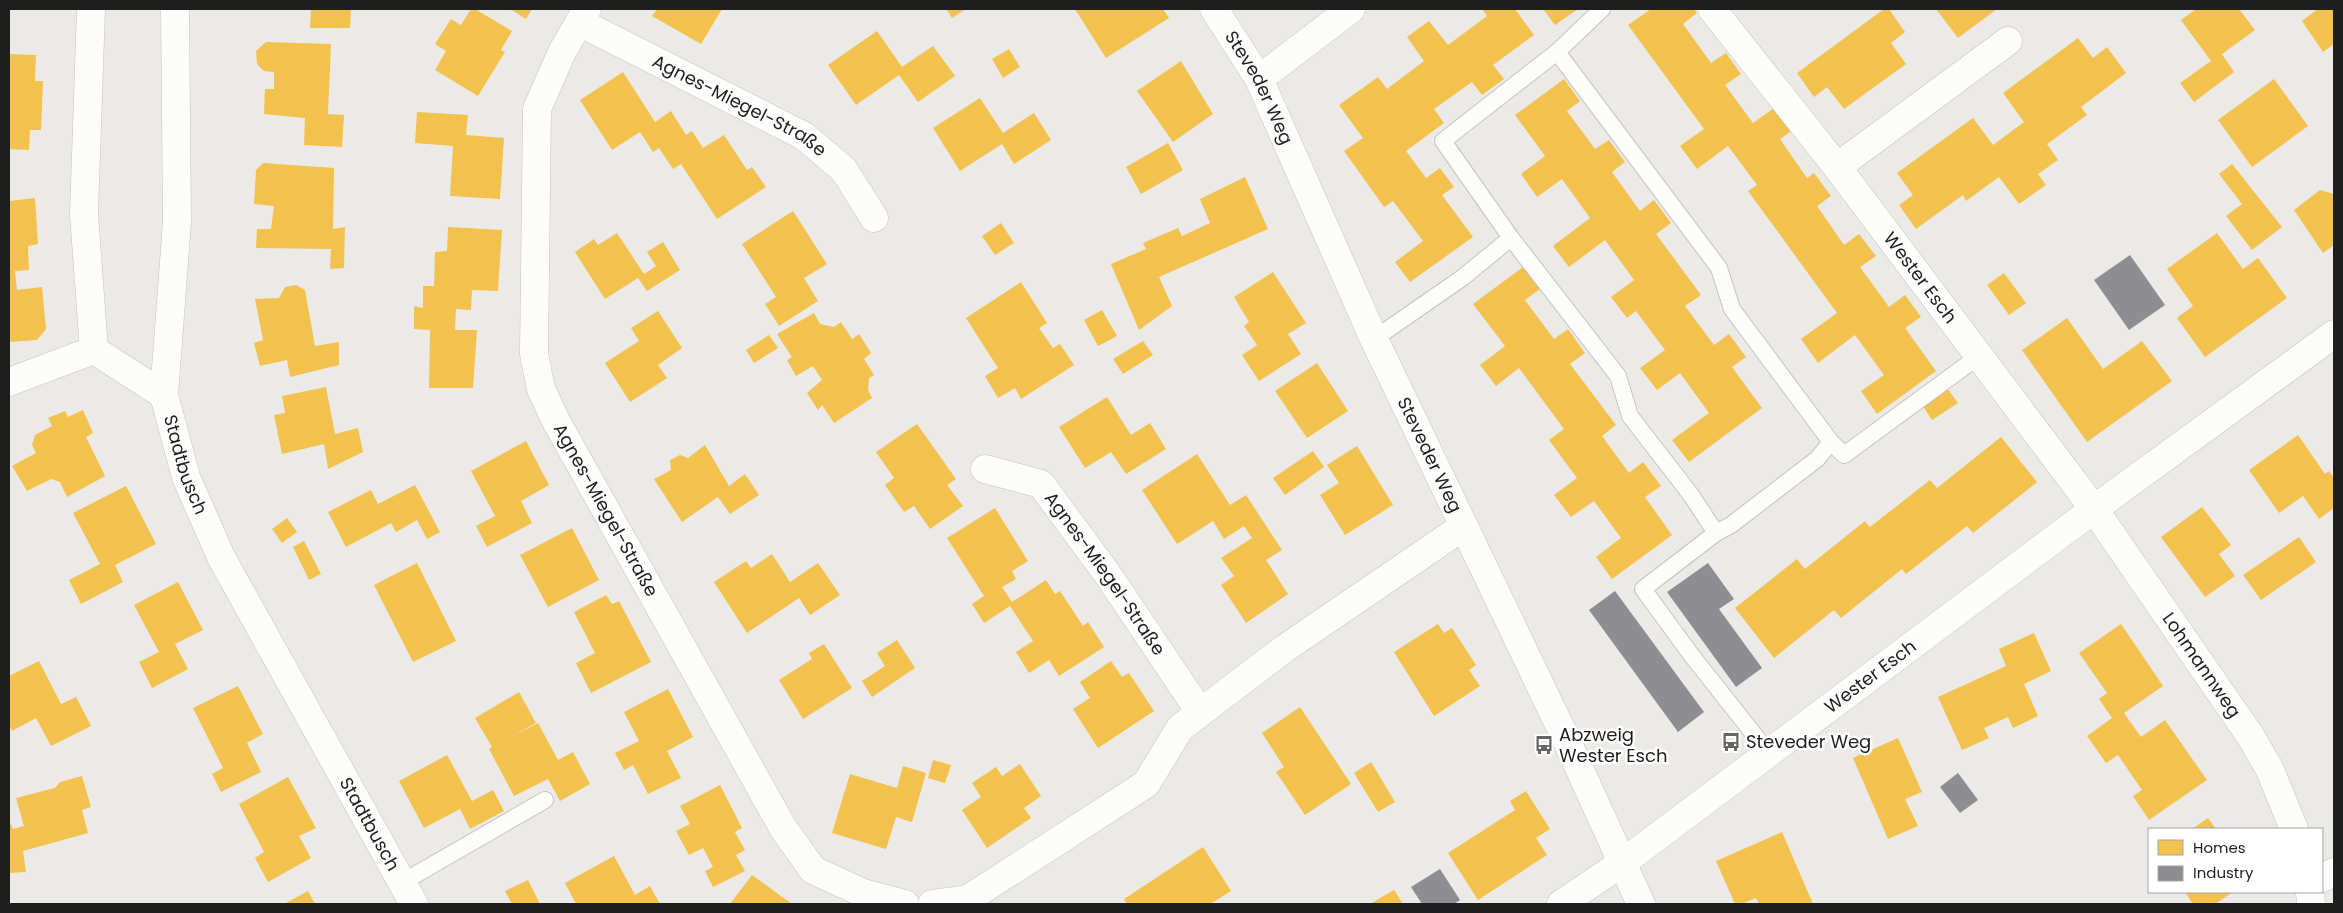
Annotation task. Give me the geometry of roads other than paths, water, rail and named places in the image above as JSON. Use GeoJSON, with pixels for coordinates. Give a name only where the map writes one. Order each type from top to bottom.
{"type":"FeatureCollection","features":[{"type":"Feature","properties":{"kind":"street"},"geometry":{"type":"LineString","coordinates":[[9,382],[94,350],[84,214],[91,9]]}},
{"type":"Feature","properties":{"kind":"street"},"geometry":{"type":"LineString","coordinates":[[164,395],[177,222],[175,9]]}},
{"type":"Feature","properties":{"kind":"street","name":"Steveder Weg"},"geometry":{"type":"LineString","coordinates":[[1214,9],[1259,79],[1374,339],[1565,736],[1641,904]]}},
{"type":"Feature","properties":{"kind":"street"},"geometry":{"type":"LineString","coordinates":[[1259,79],[1351,9]]}},
{"type":"Feature","properties":{"kind":"street","name":"Wester Esch"},"geometry":{"type":"LineString","coordinates":[[1712,9],[1837,167],[2094,509]]}},
{"type":"Feature","properties":{"kind":"street","name":"Agnes-Miegel-Straße"},"geometry":{"type":"LineString","coordinates":[[874,218],[844,170],[804,136],[583,15],[562,52],[537,109],[534,354],[541,389],[556,421],[783,828],[814,870],[863,893],[905,904]]}},
{"type":"Feature","properties":{"kind":"street"},"geometry":{"type":"LineString","coordinates":[[1837,167],[2008,41]]}},
{"type":"Feature","properties":{"kind":"street","name":"Wester Esch"},"geometry":{"type":"LineString","coordinates":[[1561,904],[1622,863],[2094,509],[2334,334]]}},
{"type":"Feature","properties":{"kind":"street","name":"Stadtbusch"},"geometry":{"type":"LineString","coordinates":[[94,350],[164,395],[186,477],[221,557],[273,647],[408,893]]}},
{"type":"Feature","properties":{"kind":"street","name":"Agnes-Miegel-Straße"},"geometry":{"type":"LineString","coordinates":[[985,469],[1041,484],[1108,575],[1200,712]]}},
{"type":"Feature","properties":{"kind":"street","name":"Lohmannweg"},"geometry":{"type":"LineString","coordinates":[[2094,509],[2251,737],[2270,770],[2294,828]]}},
{"type":"Feature","properties":{"kind":"street"},"geometry":{"type":"LineString","coordinates":[[932,904],[968,899],[1146,784],[1180,728],[1284,649],[1464,526]]}},
{"type":"Feature","properties":{"kind":"lane"},"geometry":{"type":"LineString","coordinates":[[1602,9],[1557,52],[1443,141],[1511,238],[1618,376],[1630,416],[1691,495],[1716,533]]}},
{"type":"Feature","properties":{"kind":"lane"},"geometry":{"type":"LineString","coordinates":[[1557,52],[1719,268],[1732,309],[1831,442],[1844,455],[1979,356]]}},
{"type":"Feature","properties":{"kind":"lane"},"geometry":{"type":"LineString","coordinates":[[1374,339],[1462,278],[1511,238]]}},
{"type":"Feature","properties":{"kind":"lane"},"geometry":{"type":"LineString","coordinates":[[1768,752],[1692,656],[1643,589],[1817,459],[1831,442]]}},
{"type":"Feature","properties":{"kind":"lane"},"geometry":{"type":"LineString","coordinates":[[408,893],[545,800]]}},
{"type":"Feature","properties":{"kind":"place","name":"Steveder Weg"},"geometry":{"type":"Point","coordinates":[1731,742]}},
{"type":"Feature","properties":{"kind":"place","name":"Abzweig Wester Esch"},"geometry":{"type":"Point","coordinates":[1544,745]}}]}
